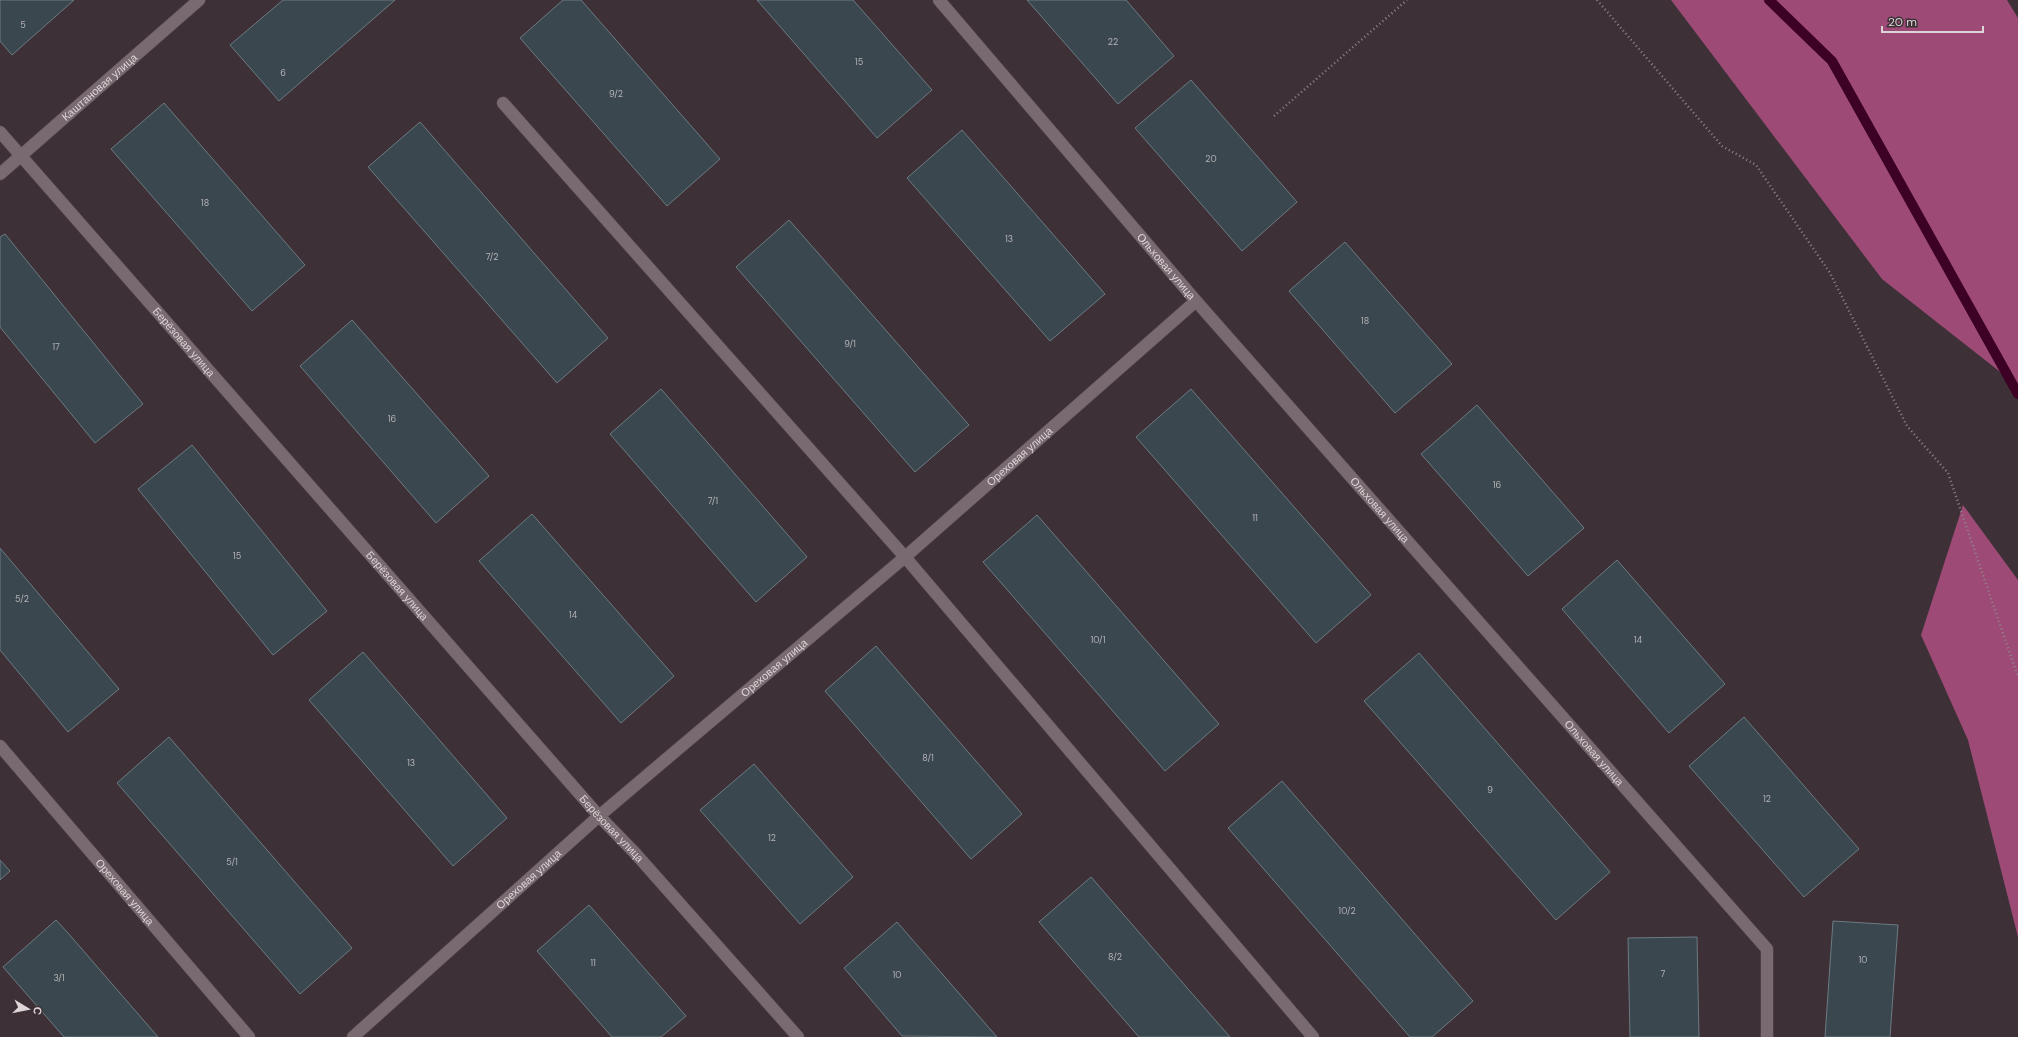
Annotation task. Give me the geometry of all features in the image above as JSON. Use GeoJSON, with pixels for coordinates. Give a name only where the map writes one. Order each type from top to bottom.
{"type":"FeatureCollection","features":[{"type":"Feature","properties":{"kind":"street","name":"Каштановая улица"},"geometry":{"type":"LineString","coordinates":[[0,174],[199,0]]}},
{"type":"Feature","properties":{"kind":"street","name":"Ольховая улица"},"geometry":{"type":"LineString","coordinates":[[939,0],[1196,301],[1767,949],[1767,1037]]}},
{"type":"Feature","properties":{"kind":"street"},"geometry":{"type":"LineString","coordinates":[[502,103],[906,557],[1313,1037]]}},
{"type":"Feature","properties":{"kind":"street","name":"Берёзовая улица"},"geometry":{"type":"LineString","coordinates":[[0,132],[599,816],[635,853],[798,1037]]}},
{"type":"Feature","properties":{"kind":"street","name":"Ореховая улица"},"geometry":{"type":"LineString","coordinates":[[353,1037],[599,816],[906,557],[1196,301]]}},
{"type":"Feature","properties":{"kind":"street","name":"Ореховая улица"},"geometry":{"type":"LineString","coordinates":[[0,746],[249,1037]]}},
{"type":"Feature","properties":{"kind":"path"},"geometry":{"type":"LineString","coordinates":[[1274,116],[1407,0]]}},
{"type":"Feature","properties":{"kind":"path"},"geometry":{"type":"LineString","coordinates":[[1597,0],[1722,146],[1756,165],[1830,273],[1907,426],[1948,473],[2018,677]]}},
{"type":"Feature","properties":{"kind":"shaded area"},"geometry":{"type":"Polygon","coordinates":[[[1671,0],[2007,0],[2018,18],[2018,386],[1882,279],[1671,0]]]}},
{"type":"Feature","properties":{"kind":"shaded area"},"geometry":{"type":"Polygon","coordinates":[[[1963,505],[2018,580],[2018,937],[1968,740],[1921,635],[1963,505]]]}},
{"type":"Feature","properties":{"kind":"building"},"geometry":{"type":"Polygon","coordinates":[[[0,0],[74,0],[12,55],[0,41],[0,0]]]}},
{"type":"Feature","properties":{"kind":"building"},"geometry":{"type":"Polygon","coordinates":[[[283,0],[395,0],[279,101],[230,45],[283,0]]]}},
{"type":"Feature","properties":{"kind":"building"},"geometry":{"type":"Polygon","coordinates":[[[563,0],[581,0],[720,159],[667,206],[520,38],[563,0]]]}},
{"type":"Feature","properties":{"kind":"building"},"geometry":{"type":"Polygon","coordinates":[[[757,0],[853,0],[932,90],[877,138],[757,0]]]}},
{"type":"Feature","properties":{"kind":"building"},"geometry":{"type":"Polygon","coordinates":[[[1027,0],[1126,0],[1174,56],[1118,104],[1027,0]]]}},
{"type":"Feature","properties":{"kind":"building"},"geometry":{"type":"Polygon","coordinates":[[[1191,80],[1297,202],[1242,251],[1135,128],[1191,80]]]}},
{"type":"Feature","properties":{"kind":"building"},"geometry":{"type":"Polygon","coordinates":[[[164,103],[305,265],[252,311],[111,149],[164,103]]]}},
{"type":"Feature","properties":{"kind":"building"},"geometry":{"type":"Polygon","coordinates":[[[420,122],[608,338],[557,383],[368,167],[420,122]]]}},
{"type":"Feature","properties":{"kind":"building"},"geometry":{"type":"Polygon","coordinates":[[[962,130],[1105,294],[1050,341],[907,178],[962,130]]]}},
{"type":"Feature","properties":{"kind":"building"},"geometry":{"type":"Polygon","coordinates":[[[789,220],[969,425],[915,472],[736,267],[789,220]]]}},
{"type":"Feature","properties":{"kind":"building"},"geometry":{"type":"Polygon","coordinates":[[[5,234],[143,404],[95,443],[0,327],[0,237],[5,234]]]}},
{"type":"Feature","properties":{"kind":"building"},"geometry":{"type":"Polygon","coordinates":[[[1345,242],[1452,364],[1395,413],[1289,291],[1345,242]]]}},
{"type":"Feature","properties":{"kind":"building"},"geometry":{"type":"Polygon","coordinates":[[[352,320],[489,476],[436,523],[300,366],[352,320]]]}},
{"type":"Feature","properties":{"kind":"building"},"geometry":{"type":"Polygon","coordinates":[[[661,389],[807,557],[756,602],[610,434],[661,389]]]}},
{"type":"Feature","properties":{"kind":"building"},"geometry":{"type":"Polygon","coordinates":[[[1191,389],[1371,595],[1316,643],[1136,437],[1191,389]]]}},
{"type":"Feature","properties":{"kind":"building"},"geometry":{"type":"Polygon","coordinates":[[[1477,405],[1584,528],[1528,576],[1421,454],[1477,405]]]}},
{"type":"Feature","properties":{"kind":"building"},"geometry":{"type":"Polygon","coordinates":[[[192,445],[327,611],[273,655],[138,489],[192,445]]]}},
{"type":"Feature","properties":{"kind":"building"},"geometry":{"type":"Polygon","coordinates":[[[532,514],[674,676],[621,723],[479,561],[532,514]]]}},
{"type":"Feature","properties":{"kind":"building"},"geometry":{"type":"Polygon","coordinates":[[[1037,515],[1219,724],[1165,771],[983,562],[1037,515]]]}},
{"type":"Feature","properties":{"kind":"building"},"geometry":{"type":"Polygon","coordinates":[[[0,548],[119,689],[68,732],[0,650],[0,548]]]}},
{"type":"Feature","properties":{"kind":"building"},"geometry":{"type":"Polygon","coordinates":[[[1617,560],[1725,684],[1669,733],[1562,609],[1617,560]]]}},
{"type":"Feature","properties":{"kind":"building"},"geometry":{"type":"Polygon","coordinates":[[[876,646],[1022,814],[971,859],[825,691],[876,646]]]}},
{"type":"Feature","properties":{"kind":"building"},"geometry":{"type":"Polygon","coordinates":[[[363,652],[507,818],[453,866],[309,700],[363,652]]]}},
{"type":"Feature","properties":{"kind":"building"},"geometry":{"type":"Polygon","coordinates":[[[1419,653],[1610,872],[1556,920],[1364,701],[1419,653]]]}},
{"type":"Feature","properties":{"kind":"building"},"geometry":{"type":"Polygon","coordinates":[[[1744,717],[1859,849],[1804,897],[1689,766],[1744,717]]]}},
{"type":"Feature","properties":{"kind":"building"},"geometry":{"type":"Polygon","coordinates":[[[169,737],[352,948],[300,994],[117,783],[169,737]]]}},
{"type":"Feature","properties":{"kind":"building"},"geometry":{"type":"Polygon","coordinates":[[[754,764],[853,877],[800,924],[700,810],[754,764]]]}},
{"type":"Feature","properties":{"kind":"building"},"geometry":{"type":"Polygon","coordinates":[[[1282,781],[1473,1001],[1432,1037],[1410,1037],[1228,828],[1282,781]]]}},
{"type":"Feature","properties":{"kind":"building"},"geometry":{"type":"Polygon","coordinates":[[[0,860],[10,871],[0,880],[0,860]]]}},
{"type":"Feature","properties":{"kind":"building"},"geometry":{"type":"Polygon","coordinates":[[[1091,877],[1230,1037],[1139,1037],[1039,922],[1091,877]]]}},
{"type":"Feature","properties":{"kind":"building"},"geometry":{"type":"Polygon","coordinates":[[[589,905],[686,1016],[661,1037],[612,1037],[537,951],[589,905]]]}},
{"type":"Feature","properties":{"kind":"building"},"geometry":{"type":"Polygon","coordinates":[[[56,920],[158,1037],[64,1037],[3,967],[56,920]]]}},
{"type":"Feature","properties":{"kind":"building"},"geometry":{"type":"Polygon","coordinates":[[[1833,921],[1898,925],[1890,1037],[1825,1037],[1833,921]]]}},
{"type":"Feature","properties":{"kind":"building"},"geometry":{"type":"Polygon","coordinates":[[[897,922],[997,1037],[902,1036],[844,968],[897,922]]]}},
{"type":"Feature","properties":{"kind":"building"},"geometry":{"type":"Polygon","coordinates":[[[1697,937],[1699,1037],[1630,1037],[1628,938],[1697,937]]]}},
{"type":"Feature","properties":{"kind":"waterway"},"geometry":{"type":"LineString","coordinates":[[1769,0],[1832,61],[2018,394]]}}]}
